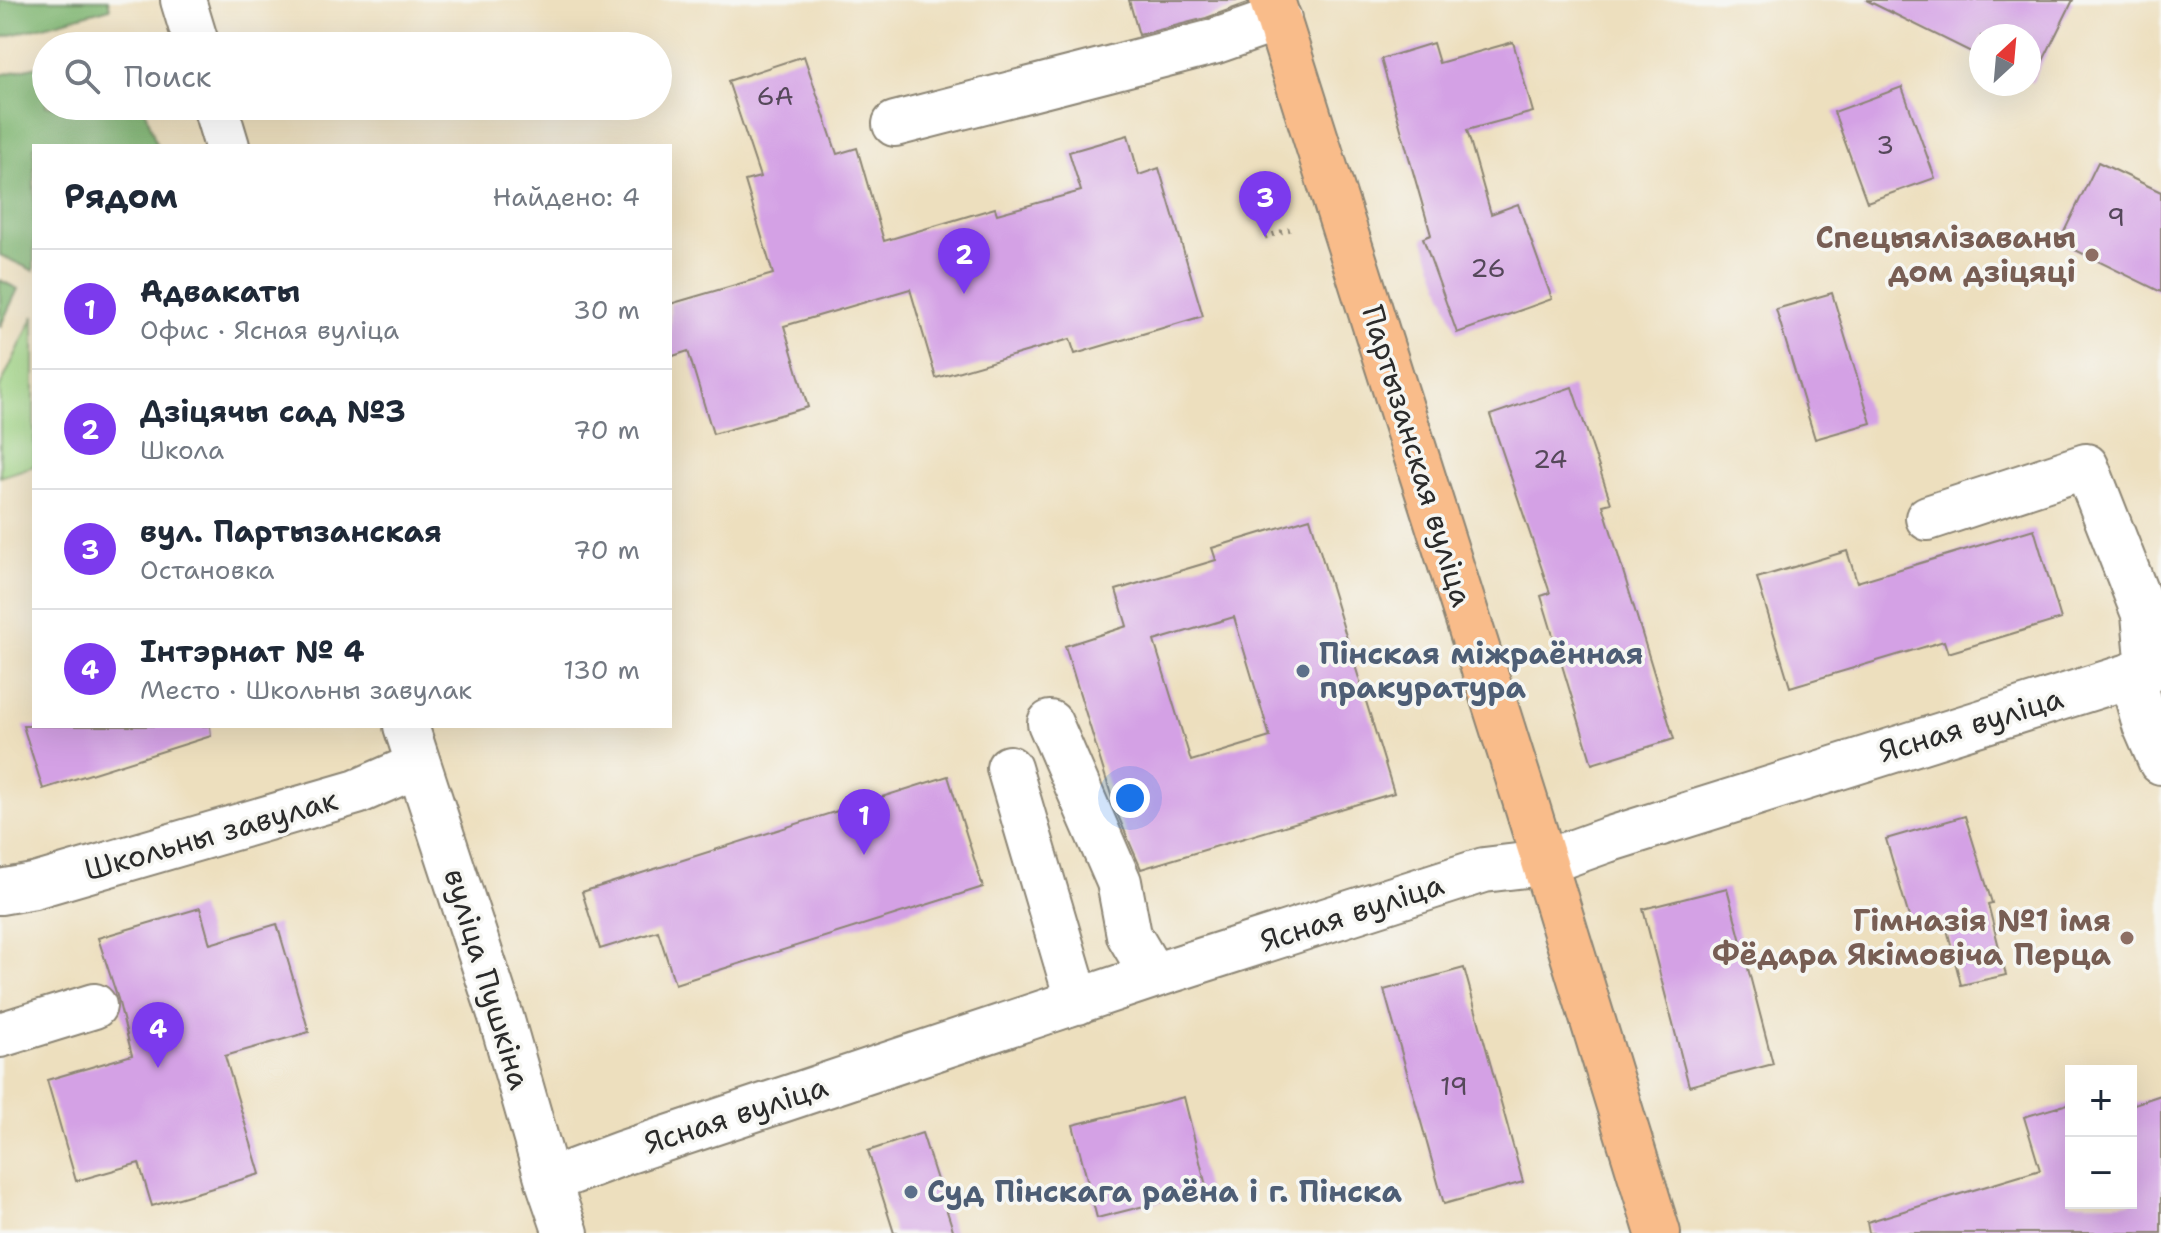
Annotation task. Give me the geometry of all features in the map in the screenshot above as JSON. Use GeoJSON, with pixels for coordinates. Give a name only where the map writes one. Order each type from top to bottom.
{"type":"FeatureCollection","features":[{"type":"Feature","properties":{"kind":"main road","name":"Партызанская вуліца"},"geometry":{"type":"LineString","coordinates":[[1276,10],[1658,1233]]}},
{"type":"Feature","properties":{"kind":"street"},"geometry":{"type":"LineString","coordinates":[[183,0],[193,32]]}},
{"type":"Feature","properties":{"kind":"street"},"geometry":{"type":"LineString","coordinates":[[895,124],[1213,42],[1276,10]]}},
{"type":"Feature","properties":{"kind":"street"},"geometry":{"type":"LineString","coordinates":[[219,120],[226,144]]}},
{"type":"Feature","properties":{"kind":"street"},"geometry":{"type":"LineString","coordinates":[[1928,518],[2086,466],[2144,614],[2147,670],[2145,725],[2161,762]]}},
{"type":"Feature","properties":{"kind":"street","name":"Ясная вуліца"},"geometry":{"type":"LineString","coordinates":[[548,1181],[637,1148],[1153,976],[1484,870],[1543,863],[1622,835],[2147,670]]}},
{"type":"Feature","properties":{"kind":"street"},"geometry":{"type":"LineString","coordinates":[[1050,723],[1119,882],[1129,935],[1153,976]]}},
{"type":"Feature","properties":{"kind":"street","name":"Школьны завулак"},"geometry":{"type":"LineString","coordinates":[[0,892],[34,886],[357,792],[412,746]]}},
{"type":"Feature","properties":{"kind":"street","name":"вуліца Пушкіна"},"geometry":{"type":"LineString","coordinates":[[412,746],[501,1017],[566,1233]]}},
{"type":"Feature","properties":{"kind":"street"},"geometry":{"type":"LineString","coordinates":[[1009,768],[1078,1002]]}},
{"type":"Feature","properties":{"kind":"street"},"geometry":{"type":"LineString","coordinates":[[0,1035],[94,1006]]}},
{"type":"Feature","properties":{"kind":"green space"},"geometry":{"type":"Polygon","coordinates":[[[0,0],[108,0],[110,8],[0,38],[0,0]]]}},
{"type":"Feature","properties":{"kind":"green space"},"geometry":{"type":"Polygon","coordinates":[[[32,67],[32,120],[149,120],[156,144],[32,144],[32,270],[0,255],[0,75],[32,67]]]}},
{"type":"Feature","properties":{"kind":"green space"},"geometry":{"type":"Polygon","coordinates":[[[0,280],[18,289],[0,327],[0,280]]]}},
{"type":"Feature","properties":{"kind":"green space"},"geometry":{"type":"Polygon","coordinates":[[[32,320],[32,467],[0,477],[0,387],[32,320]]]}},
{"type":"Feature","properties":{"kind":"building"},"geometry":{"type":"Polygon","coordinates":[[[1129,0],[1248,0],[1248,3],[1206,18],[1139,35],[1129,0]]]}},
{"type":"Feature","properties":{"kind":"building"},"geometry":{"type":"Polygon","coordinates":[[[1866,0],[2073,0],[2041,65],[2041,24],[1969,24],[1969,51],[1866,0]]]}},
{"type":"Feature","properties":{"kind":"building"},"geometry":{"type":"Polygon","coordinates":[[[1513,42],[1533,112],[1467,130],[1491,214],[1518,204],[1552,299],[1457,333],[1423,238],[1431,235],[1381,59],[1433,43],[1439,63],[1513,42]]]}},
{"type":"Feature","properties":{"kind":"building"},"geometry":{"type":"Polygon","coordinates":[[[804,56],[837,154],[857,148],[884,241],[995,208],[997,214],[1081,191],[1069,152],[1128,135],[1139,175],[1159,168],[1203,316],[1075,354],[1070,339],[936,378],[910,289],[784,326],[808,407],[713,434],[688,351],[672,356],[672,303],[773,274],[745,181],[760,177],[728,81],[804,56]]]}},
{"type":"Feature","properties":{"kind":"building"},"geometry":{"type":"Polygon","coordinates":[[[1902,87],[1935,178],[1867,202],[1834,112],[1902,87]]]}},
{"type":"Feature","properties":{"kind":"building"},"geometry":{"type":"Polygon","coordinates":[[[2098,162],[2161,192],[2161,292],[2059,242],[2098,162]]]}},
{"type":"Feature","properties":{"kind":"building"},"geometry":{"type":"Polygon","coordinates":[[[1832,293],[1871,423],[1815,439],[1776,309],[1832,293]]]}},
{"type":"Feature","properties":{"kind":"building"},"geometry":{"type":"Polygon","coordinates":[[[1572,387],[1611,503],[1603,505],[1674,739],[1592,764],[1541,596],[1550,593],[1490,415],[1572,387]]]}},
{"type":"Feature","properties":{"kind":"building","name":"Пінская міжраённая пракуратура"},"geometry":{"type":"Polygon","coordinates":[[[1310,518],[1394,793],[1141,869],[1116,811],[1065,646],[1127,626],[1116,590],[1216,560],[1212,548],[1310,518]],[[1234,617],[1154,641],[1191,761],[1270,737],[1234,617]]]}},
{"type":"Feature","properties":{"kind":"building"},"geometry":{"type":"Polygon","coordinates":[[[2034,529],[2061,619],[1948,653],[1944,641],[1790,687],[1757,578],[1847,551],[1857,582],[2034,529]]]}},
{"type":"Feature","properties":{"kind":"building"},"geometry":{"type":"Polygon","coordinates":[[[23,726],[210,728],[211,736],[43,789],[23,726]]]}},
{"type":"Feature","properties":{"kind":"building"},"geometry":{"type":"Polygon","coordinates":[[[948,776],[983,887],[675,984],[658,931],[600,949],[582,892],[948,776]]]}},
{"type":"Feature","properties":{"kind":"building"},"geometry":{"type":"Polygon","coordinates":[[[1965,816],[1992,903],[1988,904],[2006,975],[1961,985],[1944,917],[1912,927],[1886,839],[1965,816]]]}},
{"type":"Feature","properties":{"kind":"building"},"geometry":{"type":"Polygon","coordinates":[[[1727,888],[1773,1064],[1689,1086],[1643,909],[1727,888]]]}},
{"type":"Feature","properties":{"kind":"building"},"geometry":{"type":"Polygon","coordinates":[[[200,908],[210,944],[277,924],[309,1032],[225,1056],[260,1174],[152,1206],[139,1163],[76,1181],[47,1080],[132,1055],[98,938],[200,908]]]}},
{"type":"Feature","properties":{"kind":"building"},"geometry":{"type":"Polygon","coordinates":[[[1464,968],[1523,1182],[1444,1204],[1384,990],[1464,968]]]}},
{"type":"Feature","properties":{"kind":"building"},"geometry":{"type":"Polygon","coordinates":[[[2161,1095],[2161,1233],[1869,1233],[1867,1222],[2040,1170],[2024,1117],[2065,1105],[2065,1209],[2137,1209],[2137,1103],[2161,1095]]]}},
{"type":"Feature","properties":{"kind":"building"},"geometry":{"type":"Polygon","coordinates":[[[1184,1097],[1207,1190],[1097,1218],[1073,1125],[1184,1097]]]}},
{"type":"Feature","properties":{"kind":"building","name":"Суд Пінскага раёна і г. Пінска"},"geometry":{"type":"Polygon","coordinates":[[[922,1133],[954,1233],[894,1233],[868,1151],[922,1133]]]}},
{"type":"Feature","properties":{"kind":"place","name":"вул. Партызанская"},"geometry":{"type":"Point","coordinates":[1265,237]}},
{"type":"Feature","properties":{"kind":"place","name":"Спецыялізаваны дом дзіцяці"},"geometry":{"type":"Point","coordinates":[2092,255]}},
{"type":"Feature","properties":{"kind":"place","name":"Дзіцячы сад №3"},"geometry":{"type":"Point","coordinates":[964,294]}},
{"type":"Feature","properties":{"kind":"place","name":"Пінская міжраённая пракуратура"},"geometry":{"type":"Point","coordinates":[1303,671]}},
{"type":"Feature","properties":{"kind":"place","name":"Адвакаты"},"geometry":{"type":"Point","coordinates":[864,855]}},
{"type":"Feature","properties":{"kind":"place","name":"Гімназія №1 імя Фёдара Якімовіча Перца"},"geometry":{"type":"Point","coordinates":[2127,938]}},
{"type":"Feature","properties":{"kind":"place","name":"Інтэрнат № 4"},"geometry":{"type":"Point","coordinates":[158,1068]}},
{"type":"Feature","properties":{"kind":"place","name":"Суд Пінскага раёна і г. Пінска"},"geometry":{"type":"Point","coordinates":[911,1192]}}]}
